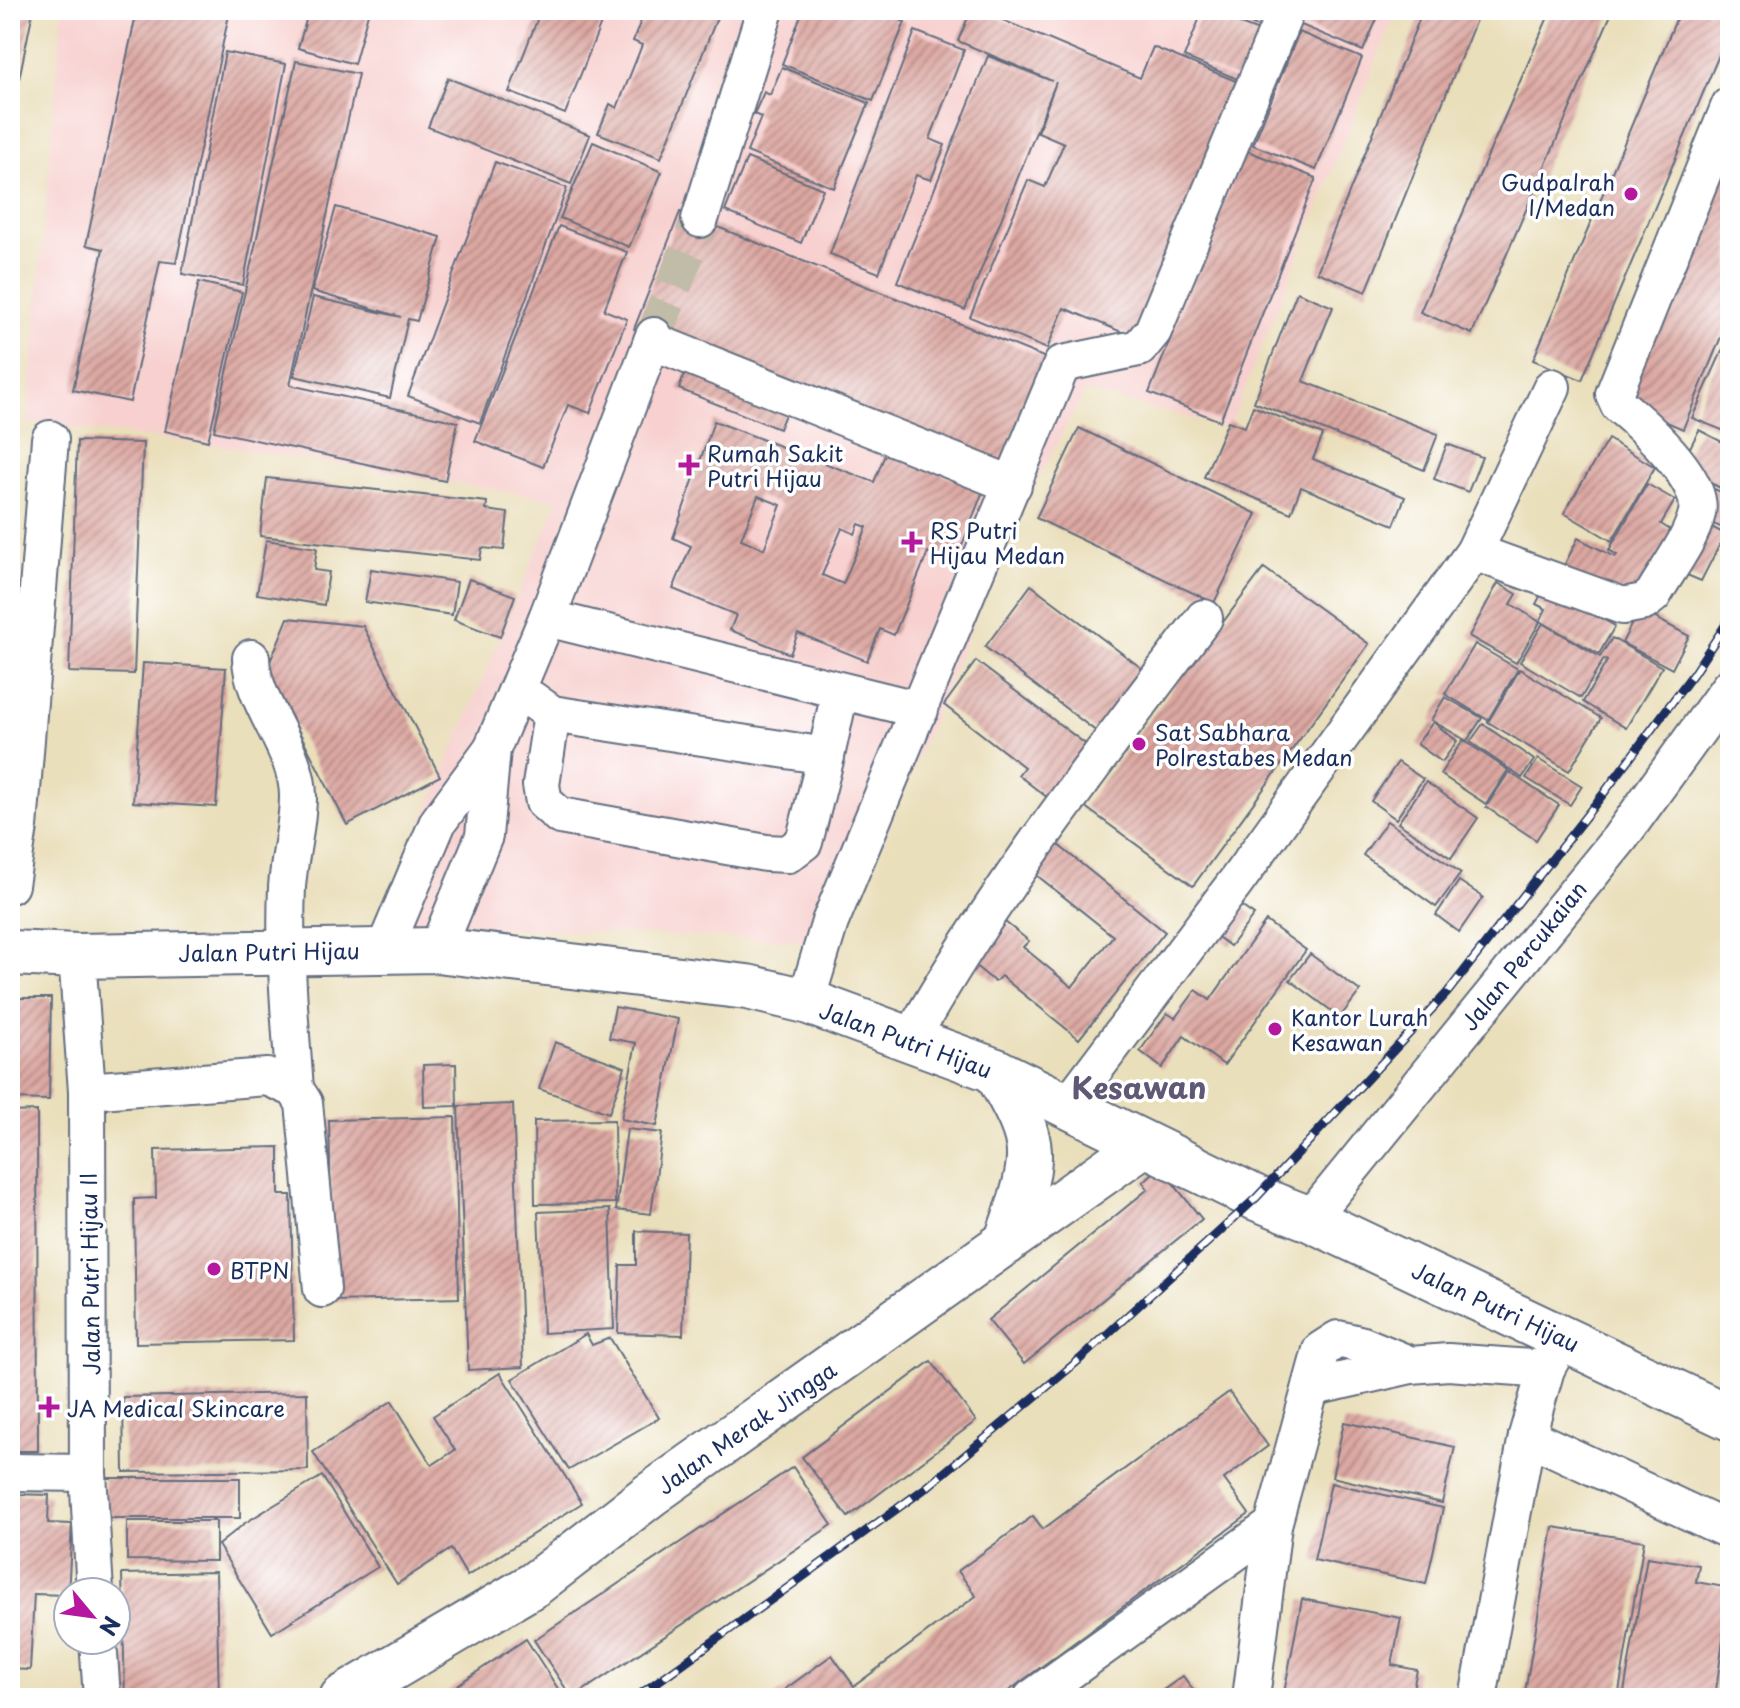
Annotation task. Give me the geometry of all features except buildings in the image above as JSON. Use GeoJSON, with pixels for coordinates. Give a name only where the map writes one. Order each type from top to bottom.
{"type":"FeatureCollection","features":[{"type":"Feature","properties":{"kind":"main road","name":"Jalan Putri Hijau"},"geometry":{"type":"LineString","coordinates":[[10,953],[77,956],[385,948],[437,950],[747,987],[806,1001],[996,1071],[1256,1198],[1310,1219],[1554,1354],[1730,1418]]}},
{"type":"Feature","properties":{"kind":"main road"},"geometry":{"type":"LineString","coordinates":[[996,1071],[1020,1118],[1029,1151],[1025,1180],[1006,1243]]}},
{"type":"Feature","properties":{"kind":"main road","name":"Jalan Merak Jingga"},"geometry":{"type":"LineString","coordinates":[[342,1698],[535,1584],[650,1495],[1144,1144]]}},
{"type":"Feature","properties":{"kind":"street"},"geometry":{"type":"LineString","coordinates":[[700,219],[765,10]]}},
{"type":"Feature","properties":{"kind":"street"},"geometry":{"type":"LineString","coordinates":[[806,1001],[830,922],[1062,364],[1139,348],[1153,331],[1286,10]]}},
{"type":"Feature","properties":{"kind":"street"},"geometry":{"type":"LineString","coordinates":[[1474,552],[1623,606],[1644,602],[1653,595],[1697,516],[1698,495],[1675,461],[1619,405],[1614,394],[1730,105]]}},
{"type":"Feature","properties":{"kind":"street"},"geometry":{"type":"LineString","coordinates":[[385,948],[438,822],[492,749],[547,618],[653,338],[1013,485]]}},
{"type":"Feature","properties":{"kind":"street"},"geometry":{"type":"LineString","coordinates":[[1067,1106],[1236,882],[1474,552],[1552,387]]}},
{"type":"Feature","properties":{"kind":"street"},"geometry":{"type":"LineString","coordinates":[[10,885],[19,827],[50,439]]}},
{"type":"Feature","properties":{"kind":"street"},"geometry":{"type":"LineString","coordinates":[[547,618],[785,674],[840,692],[920,710]]}},
{"type":"Feature","properties":{"kind":"street"},"geometry":{"type":"LineString","coordinates":[[911,1039],[946,976],[1056,816],[1204,618]]}},
{"type":"Feature","properties":{"kind":"street"},"geometry":{"type":"LineString","coordinates":[[251,658],[252,677],[287,758],[298,793],[287,885],[286,950],[295,1089],[304,1103],[322,1289]]}},
{"type":"Feature","properties":{"kind":"street","name":"Jalan Percukaian"},"geometry":{"type":"LineString","coordinates":[[1310,1219],[1620,838],[1730,686]]}},
{"type":"Feature","properties":{"kind":"street"},"geometry":{"type":"LineString","coordinates":[[517,689],[552,714],[826,756]]}},
{"type":"Feature","properties":{"kind":"street"},"geometry":{"type":"LineString","coordinates":[[552,714],[541,785],[544,802],[560,816],[766,853],[788,854],[804,842],[840,692]]}},
{"type":"Feature","properties":{"kind":"street"},"geometry":{"type":"LineString","coordinates":[[437,950],[484,836],[492,749]]}},
{"type":"Feature","properties":{"kind":"street","name":"Jalan Putri Hijau II"},"geometry":{"type":"LineString","coordinates":[[77,956],[87,1091],[88,1473],[94,1576]]}},
{"type":"Feature","properties":{"kind":"street"},"geometry":{"type":"LineString","coordinates":[[87,1091],[267,1077],[295,1089]]}},
{"type":"Feature","properties":{"kind":"street"},"geometry":{"type":"LineString","coordinates":[[1251,1698],[1273,1525],[1314,1387],[1314,1368],[1321,1350],[1338,1339],[1363,1345],[1411,1365],[1554,1354],[1527,1436],[1478,1698]]}},
{"type":"Feature","properties":{"kind":"street"},"geometry":{"type":"LineString","coordinates":[[1527,1436],[1730,1531]]}},
{"type":"Feature","properties":{"kind":"street"},"geometry":{"type":"LineString","coordinates":[[10,1472],[88,1473]]}},
{"type":"Feature","properties":{"kind":"street"},"geometry":{"type":"LineString","coordinates":[[1032,1698],[1273,1525]]}},
{"type":"Feature","properties":{"kind":"street"},"geometry":{"type":"LineString","coordinates":[[99,1656],[102,1698]]}},
{"type":"Feature","properties":{"kind":"shaded area","name":"Rumah Sakit Putri Hijau"},"geometry":{"type":"Polygon","coordinates":[[[62,10],[1397,10],[1229,428],[1085,391],[1010,532],[873,866],[835,942],[380,923],[558,500],[235,448],[28,422],[62,10]]]}},
{"type":"Feature","properties":{"kind":"tunnel"},"geometry":{"type":"LineString","coordinates":[[654,336],[700,219]]}},
{"type":"Feature","properties":{"kind":"railway"},"geometry":{"type":"LineString","coordinates":[[635,1698],[927,1487],[1079,1360],[1256,1198],[1447,993],[1604,793],[1693,674],[1730,618]]}},
{"type":"Feature","properties":{"kind":"place","name":"Gudpalrah I/Medan"},"geometry":{"type":"Point","coordinates":[1631,194]}},
{"type":"Feature","properties":{"kind":"place","name":"Rumah Sakit Putri Hijau"},"geometry":{"type":"Point","coordinates":[689,465]}},
{"type":"Feature","properties":{"kind":"place","name":"RS Putri Hijau Medan"},"geometry":{"type":"Point","coordinates":[912,542]}},
{"type":"Feature","properties":{"kind":"place","name":"Sat Sabhara Polrestabes Medan"},"geometry":{"type":"Point","coordinates":[1139,744]}},
{"type":"Feature","properties":{"kind":"place","name":"Kantor Lurah Kesawan"},"geometry":{"type":"Point","coordinates":[1275,1029]}},
{"type":"Feature","properties":{"kind":"place","name":"BTPN"},"geometry":{"type":"Point","coordinates":[214,1269]}},
{"type":"Feature","properties":{"kind":"place","name":"JA Medical Skincare"},"geometry":{"type":"Point","coordinates":[49,1407]}},
{"type":"Feature","properties":{"kind":"district","name":"Kesawan"},"geometry":{"type":"Point","coordinates":[1139,1086]}}]}
